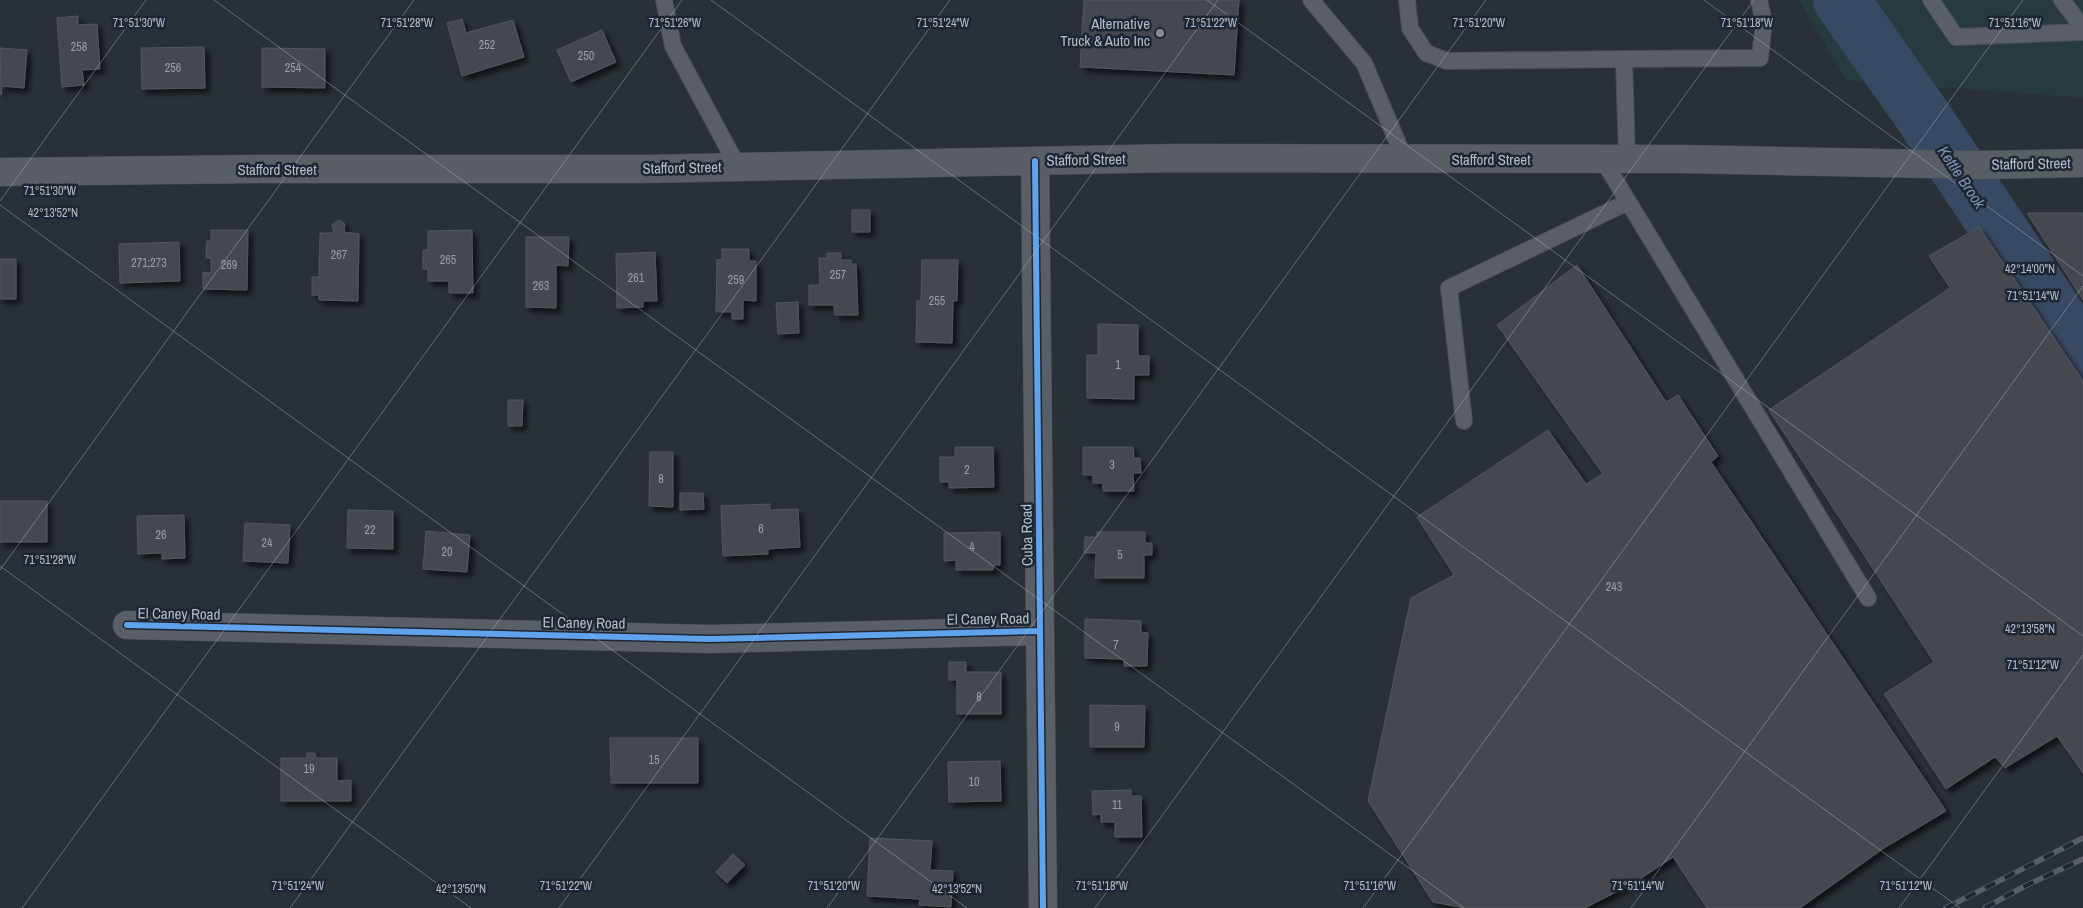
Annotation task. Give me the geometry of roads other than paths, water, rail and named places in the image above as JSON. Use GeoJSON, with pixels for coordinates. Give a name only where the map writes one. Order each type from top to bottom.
{"type":"FeatureCollection","features":[{"type":"Feature","properties":{"kind":"main road","name":"Stafford Street"},"geometry":{"type":"LineString","coordinates":[[0,172],[738,167],[1178,158],[1615,160],[1982,165],[2083,163]]}},
{"type":"Feature","properties":{"kind":"street","name":"Cuba Road"},"geometry":{"type":"LineString","coordinates":[[1035,161],[1043,908]]}},
{"type":"Feature","properties":{"kind":"street","name":"El Caney Road"},"geometry":{"type":"LineString","coordinates":[[127,625],[710,639],[1040,631]]}},
{"type":"Feature","properties":{"kind":"lane"},"geometry":{"type":"LineString","coordinates":[[664,0],[673,46],[738,167]]}},
{"type":"Feature","properties":{"kind":"lane"},"geometry":{"type":"LineString","coordinates":[[1311,0],[1364,63],[1406,160]]}},
{"type":"Feature","properties":{"kind":"lane"},"geometry":{"type":"LineString","coordinates":[[1407,0],[1410,28],[1426,53],[1447,61],[1760,58],[1764,22],[1759,0]]}},
{"type":"Feature","properties":{"kind":"lane"},"geometry":{"type":"LineString","coordinates":[[1931,0],[1956,37],[2083,32]]}},
{"type":"Feature","properties":{"kind":"lane"},"geometry":{"type":"LineString","coordinates":[[2062,0],[2083,28]]}},
{"type":"Feature","properties":{"kind":"lane"},"geometry":{"type":"LineString","coordinates":[[1624,59],[1615,160],[1628,202],[1868,598]]}},
{"type":"Feature","properties":{"kind":"lane"},"geometry":{"type":"LineString","coordinates":[[1464,421],[1450,288],[1628,202]]}},
{"type":"Feature","properties":{"kind":"waterway","name":"Kettle Brook"},"geometry":{"type":"LineString","coordinates":[[1841,0],[1918,109],[2083,354]]}},
{"type":"Feature","properties":{"kind":"railway"},"geometry":{"type":"LineString","coordinates":[[1946,908],[2083,838]]}},
{"type":"Feature","properties":{"kind":"railway"},"geometry":{"type":"LineString","coordinates":[[1985,908],[2023,887],[2083,859]]}},
{"type":"Feature","properties":{"kind":"place","name":"Alternative Truck & Auto Inc"},"geometry":{"type":"Point","coordinates":[1160,33]}}]}
